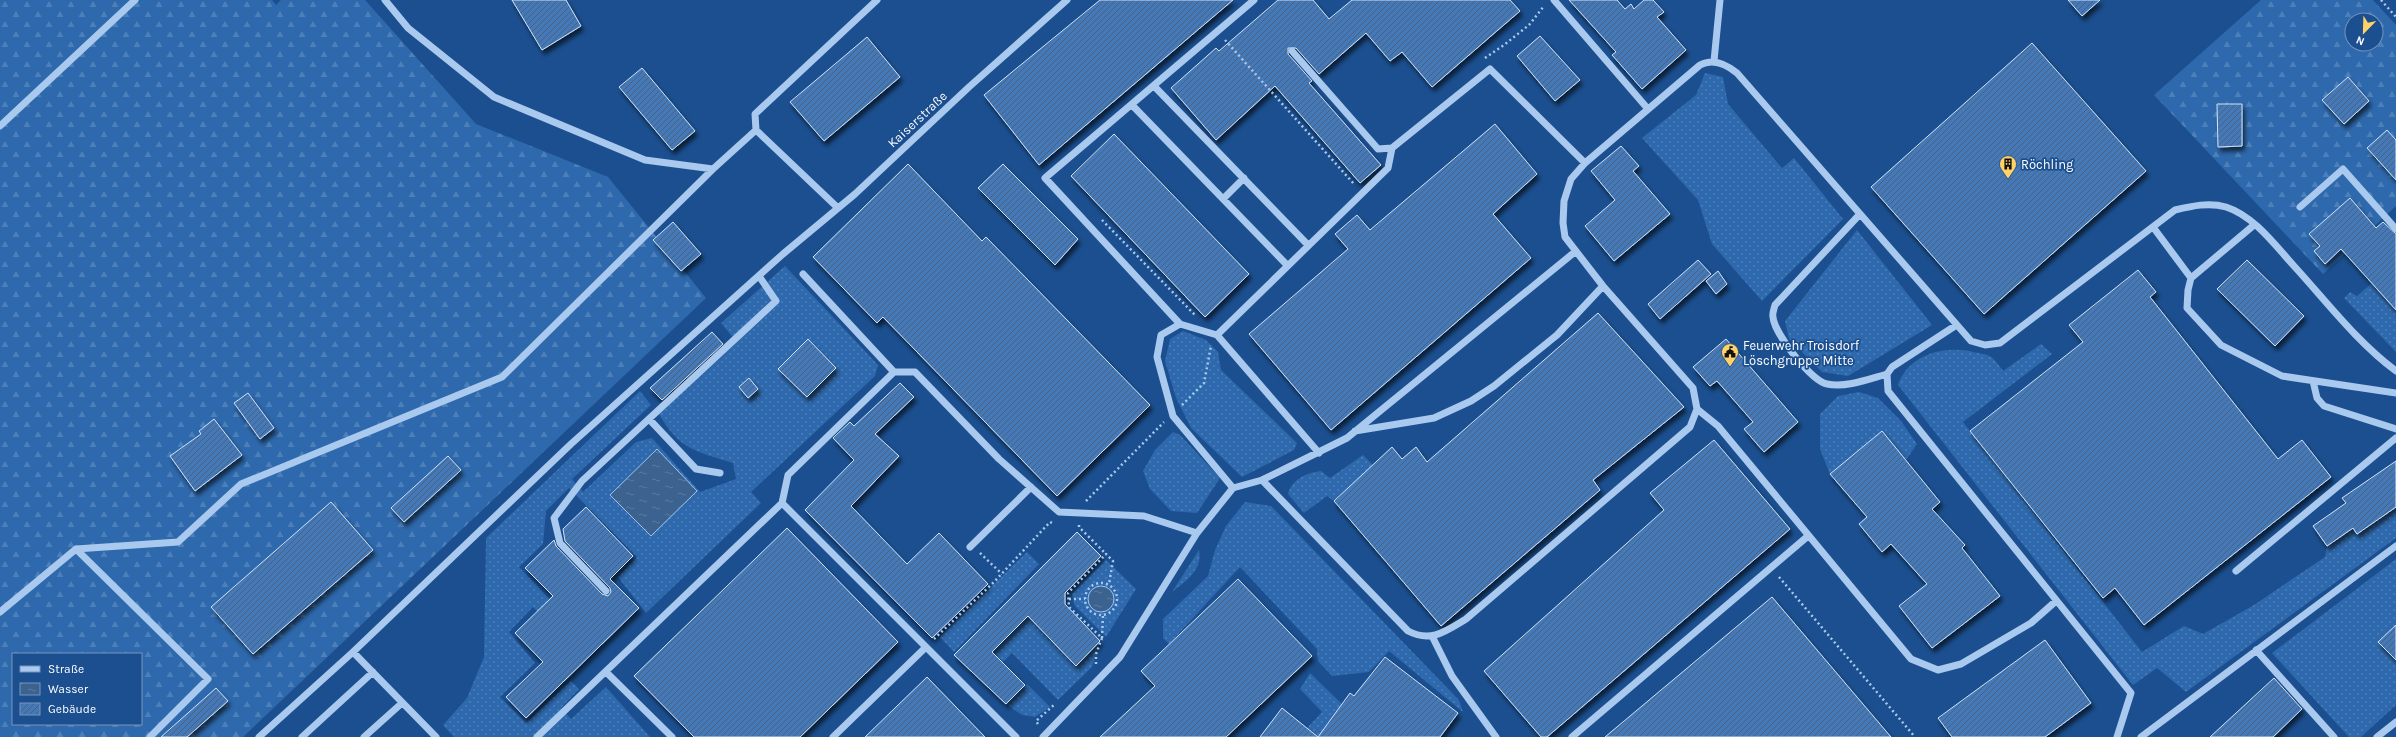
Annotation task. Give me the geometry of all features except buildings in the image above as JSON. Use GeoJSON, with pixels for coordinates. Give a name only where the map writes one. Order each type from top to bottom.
{"type":"FeatureCollection","features":[{"type":"Feature","properties":{"kind":"lane"},"geometry":{"type":"LineString","coordinates":[[0,126],[135,0]]}},
{"type":"Feature","properties":{"kind":"lane"},"geometry":{"type":"LineString","coordinates":[[385,0],[408,28],[494,97],[645,160],[713,169]]}},
{"type":"Feature","properties":{"kind":"lane"},"geometry":{"type":"LineString","coordinates":[[838,208],[756,130],[755,114],[876,0]]}},
{"type":"Feature","properties":{"kind":"lane"},"geometry":{"type":"LineString","coordinates":[[1254,0],[1046,178],[1180,324],[1217,335],[1319,453]]}},
{"type":"Feature","properties":{"kind":"lane"},"geometry":{"type":"LineString","coordinates":[[1554,0],[1648,109]]}},
{"type":"Feature","properties":{"kind":"lane"},"geometry":{"type":"LineString","coordinates":[[1714,61],[1720,0]]}},
{"type":"Feature","properties":{"kind":"lane","name":"Kaiserstraße"},"geometry":{"type":"LineString","coordinates":[[259,737],[353,652],[571,444],[783,254],[838,208],[1062,1]]}},
{"type":"Feature","properties":{"kind":"lane"},"geometry":{"type":"LineString","coordinates":[[1292,51],[1378,149],[1392,148],[1490,69],[1585,163]]}},
{"type":"Feature","properties":{"kind":"lane"},"geometry":{"type":"LineString","coordinates":[[1262,480],[1408,631],[1419,636],[1432,636],[1444,632],[1466,619],[1690,427],[1697,409],[1693,388],[1603,286],[1565,237],[1563,223],[1564,201],[1571,179],[1585,163],[1700,65],[1714,61],[1731,68],[1737,73],[1955,326],[1971,341],[1985,345],[2000,343],[2175,210],[2206,204],[2225,207],[2239,213],[2263,232],[2374,354],[2396,371]]}},
{"type":"Feature","properties":{"kind":"lane"},"geometry":{"type":"LineString","coordinates":[[1154,86],[1308,246]]}},
{"type":"Feature","properties":{"kind":"lane"},"geometry":{"type":"LineString","coordinates":[[1132,105],[1288,265]]}},
{"type":"Feature","properties":{"kind":"lane"},"geometry":{"type":"LineString","coordinates":[[0,612],[76,549],[178,542],[241,484],[502,377],[713,169],[756,130]]}},
{"type":"Feature","properties":{"kind":"lane"},"geometry":{"type":"LineString","coordinates":[[1217,335],[1388,168],[1392,148]]}},
{"type":"Feature","properties":{"kind":"lane"},"geometry":{"type":"LineString","coordinates":[[2300,207],[2343,169],[2396,229]]}},
{"type":"Feature","properties":{"kind":"lane"},"geometry":{"type":"LineString","coordinates":[[1223,199],[1244,178]]}},
{"type":"Feature","properties":{"kind":"lane"},"geometry":{"type":"LineString","coordinates":[[1860,214],[1775,306],[1772,316],[1776,329],[1810,374],[1826,384],[1850,383],[1887,374]]}},
{"type":"Feature","properties":{"kind":"lane"},"geometry":{"type":"LineString","coordinates":[[2254,225],[2191,278],[2188,290],[2187,308],[2221,345],[2282,376],[2396,392]]}},
{"type":"Feature","properties":{"kind":"lane"},"geometry":{"type":"LineString","coordinates":[[2153,227],[2191,278]]}},
{"type":"Feature","properties":{"kind":"lane"},"geometry":{"type":"LineString","coordinates":[[1045,736],[1120,658],[1197,533],[1233,488],[1262,480],[1319,453],[1355,431],[1576,251]]}},
{"type":"Feature","properties":{"kind":"lane"},"geometry":{"type":"LineString","coordinates":[[803,274],[894,372]]}},
{"type":"Feature","properties":{"kind":"lane"},"geometry":{"type":"LineString","coordinates":[[606,591],[560,543],[554,518],[582,481],[776,301],[760,276]]}},
{"type":"Feature","properties":{"kind":"lane"},"geometry":{"type":"LineString","coordinates":[[1355,431],[1434,418],[1471,401],[1494,386],[1557,335],[1603,286]]}},
{"type":"Feature","properties":{"kind":"lane"},"geometry":{"type":"LineString","coordinates":[[1180,324],[1161,335],[1157,357],[1173,416],[1233,488]]}},
{"type":"Feature","properties":{"kind":"lane"},"geometry":{"type":"LineString","coordinates":[[1955,326],[1892,367],[1887,374],[1888,390],[2131,693],[2117,737]]}},
{"type":"Feature","properties":{"kind":"lane"},"geometry":{"type":"LineString","coordinates":[[537,737],[782,503],[788,475],[894,372],[915,372],[999,459],[1059,512],[1144,516],[1197,533]]}},
{"type":"Feature","properties":{"kind":"lane"},"geometry":{"type":"LineString","coordinates":[[2314,381],[2317,398],[2324,406],[2396,429]]}},
{"type":"Feature","properties":{"kind":"lane"},"geometry":{"type":"LineString","coordinates":[[1697,409],[1718,426],[1808,536],[1912,659],[1938,670],[1961,664],[2031,623],[2056,601]]}},
{"type":"Feature","properties":{"kind":"lane"},"geometry":{"type":"LineString","coordinates":[[649,420],[696,469],[720,473]]}},
{"type":"Feature","properties":{"kind":"lane"},"geometry":{"type":"LineString","coordinates":[[2236,571],[2396,438]]}},
{"type":"Feature","properties":{"kind":"lane"},"geometry":{"type":"LineString","coordinates":[[970,547],[1031,487]]}},
{"type":"Feature","properties":{"kind":"lane"},"geometry":{"type":"LineString","coordinates":[[782,503],[925,648],[1016,737]]}},
{"type":"Feature","properties":{"kind":"lane"},"geometry":{"type":"LineString","coordinates":[[1572,737],[1808,536]]}},
{"type":"Feature","properties":{"kind":"lane"},"geometry":{"type":"LineString","coordinates":[[2141,737],[2396,546]]}},
{"type":"Feature","properties":{"kind":"lane"},"geometry":{"type":"LineString","coordinates":[[76,549],[208,679],[150,737]]}},
{"type":"Feature","properties":{"kind":"lane"},"geometry":{"type":"LineString","coordinates":[[1432,636],[1452,676],[1496,737]]}},
{"type":"Feature","properties":{"kind":"lane"},"geometry":{"type":"LineString","coordinates":[[834,737],[925,648]]}},
{"type":"Feature","properties":{"kind":"lane"},"geometry":{"type":"LineString","coordinates":[[2256,650],[2334,737]]}},
{"type":"Feature","properties":{"kind":"lane"},"geometry":{"type":"LineString","coordinates":[[353,652],[436,737]]}},
{"type":"Feature","properties":{"kind":"lane"},"geometry":{"type":"LineString","coordinates":[[302,737],[373,672]]}},
{"type":"Feature","properties":{"kind":"lane"},"geometry":{"type":"LineString","coordinates":[[606,672],[672,737]]}},
{"type":"Feature","properties":{"kind":"lane"},"geometry":{"type":"LineString","coordinates":[[364,737],[402,702]]}},
{"type":"Feature","properties":{"kind":"lane"},"geometry":{"type":"LineString","coordinates":[[2377,737],[2396,722]]}},
{"type":"Feature","properties":{"kind":"path"},"geometry":{"type":"LineString","coordinates":[[2381,0],[2396,17]]}},
{"type":"Feature","properties":{"kind":"path"},"geometry":{"type":"LineString","coordinates":[[1504,45],[1529,25],[1546,5]]}},
{"type":"Feature","properties":{"kind":"path"},"geometry":{"type":"LineString","coordinates":[[1228,33],[1223,38],[1357,188]]}},
{"type":"Feature","properties":{"kind":"path"},"geometry":{"type":"LineString","coordinates":[[1099,216],[1196,316]]}},
{"type":"Feature","properties":{"kind":"path"},"geometry":{"type":"LineString","coordinates":[[925,648],[1002,574],[1050,522]]}},
{"type":"Feature","properties":{"kind":"path"},"geometry":{"type":"LineString","coordinates":[[970,547],[976,549],[1002,574]]}},
{"type":"Feature","properties":{"kind":"path"},"geometry":{"type":"LineString","coordinates":[[1102,638],[1069,607],[1068,593],[1106,554],[1113,561],[1109,584]]}},
{"type":"Feature","properties":{"kind":"path"},"geometry":{"type":"LineString","coordinates":[[1771,567],[1915,737]]}},
{"type":"Feature","properties":{"kind":"path"},"geometry":{"type":"LineString","coordinates":[[1099,583],[1109,584],[1116,591],[1118,600],[1115,609],[1108,615],[1090,611],[1085,603],[1085,598],[1091,586],[1099,583]]}},
{"type":"Feature","properties":{"kind":"path"},"geometry":{"type":"LineString","coordinates":[[1068,599],[1085,598]]}},
{"type":"Feature","properties":{"kind":"path"},"geometry":{"type":"LineString","coordinates":[[1096,666],[1096,654],[1102,638],[1103,615]]}},
{"type":"Feature","properties":{"kind":"path"},"geometry":{"type":"LineString","coordinates":[[1045,736],[1036,721],[1059,701]]}},
{"type":"Feature","properties":{"kind":"green space"},"geometry":{"type":"Polygon","coordinates":[[[0,0],[272,0],[276,5],[281,0],[365,0],[476,124],[608,177],[706,298],[243,737],[0,737],[0,0]]]}},
{"type":"Feature","properties":{"kind":"green space"},"geometry":{"type":"Polygon","coordinates":[[[2261,0],[2373,0],[2396,25],[2396,206],[2323,274],[2154,95],[2261,0]]]}},
{"type":"Feature","properties":{"kind":"green space"},"geometry":{"type":"Polygon","coordinates":[[[1705,73],[1723,77],[1728,104],[1782,168],[1794,158],[1843,219],[1762,301],[1712,244],[1698,200],[1642,138],[1696,95],[1705,73]]]}},
{"type":"Feature","properties":{"kind":"green space"},"geometry":{"type":"Polygon","coordinates":[[[1857,230],[1932,325],[1848,376],[1822,372],[1789,339],[1785,321],[1857,230]]]}},
{"type":"Feature","properties":{"kind":"green space"},"geometry":{"type":"Polygon","coordinates":[[[785,266],[878,365],[875,376],[751,492],[761,503],[646,613],[618,577],[637,557],[569,488],[546,511],[543,544],[519,567],[592,644],[580,656],[533,607],[509,632],[535,663],[500,697],[526,723],[571,681],[579,689],[561,708],[571,719],[606,687],[650,737],[454,737],[443,725],[467,698],[484,657],[486,538],[640,391],[651,405],[572,479],[583,492],[636,442],[652,438],[700,492],[736,479],[733,463],[688,447],[673,434],[657,411],[735,340],[721,323],[785,266]]]}},
{"type":"Feature","properties":{"kind":"green space"},"geometry":{"type":"Polygon","coordinates":[[[2372,283],[2396,310],[2396,352],[2344,298],[2350,292],[2357,296],[2372,283]]]}},
{"type":"Feature","properties":{"kind":"green space"},"geometry":{"type":"Polygon","coordinates":[[[1183,331],[1206,340],[1218,352],[1221,370],[1297,443],[1294,450],[1242,477],[1191,428],[1176,398],[1165,361],[1170,339],[1183,331]]]}},
{"type":"Feature","properties":{"kind":"green space"},"geometry":{"type":"Polygon","coordinates":[[[2041,344],[2052,354],[1963,422],[2142,652],[2184,626],[2203,634],[2254,605],[2325,557],[2327,546],[2353,528],[2357,534],[2396,507],[2396,538],[2186,692],[2157,668],[2133,685],[1898,385],[1910,366],[1918,360],[1939,351],[1962,350],[1984,354],[1993,358],[2003,371],[2041,344]]]}},
{"type":"Feature","properties":{"kind":"green space"},"geometry":{"type":"Polygon","coordinates":[[[1859,392],[1878,398],[1901,421],[1917,444],[1906,460],[1882,431],[1830,474],[1820,449],[1820,414],[1838,396],[1859,392]]]}},
{"type":"Feature","properties":{"kind":"green space"},"geometry":{"type":"Polygon","coordinates":[[[1173,432],[1180,435],[1220,478],[1197,513],[1171,511],[1150,489],[1143,471],[1155,450],[1173,432]]]}},
{"type":"Feature","properties":{"kind":"green space"},"geometry":{"type":"Polygon","coordinates":[[[1363,455],[1373,465],[1334,501],[1327,496],[1304,513],[1288,494],[1293,484],[1305,475],[1321,471],[1330,478],[1363,455]]]}},
{"type":"Feature","properties":{"kind":"green space"},"geometry":{"type":"Polygon","coordinates":[[[1245,502],[1271,506],[1459,700],[1463,712],[1389,651],[1369,672],[1332,676],[1318,661],[1317,649],[1240,567],[1169,644],[1163,638],[1163,619],[1208,576],[1215,550],[1226,526],[1245,502]]]}},
{"type":"Feature","properties":{"kind":"green space"},"geometry":{"type":"Polygon","coordinates":[[[1199,550],[1200,557],[1196,569],[1188,579],[1172,592],[1199,550]]]}},
{"type":"Feature","properties":{"kind":"green space"},"geometry":{"type":"Polygon","coordinates":[[[1027,552],[1039,564],[954,652],[940,637],[1027,552]]]}},
{"type":"Feature","properties":{"kind":"green space"},"geometry":{"type":"Polygon","coordinates":[[[2396,559],[2396,625],[2379,642],[2392,656],[2396,653],[2396,705],[2361,737],[2349,737],[2272,653],[2396,559]]]}},
{"type":"Feature","properties":{"kind":"green space"},"geometry":{"type":"Polygon","coordinates":[[[1106,560],[1136,589],[1106,637],[1075,606],[1072,594],[1106,560]]]}},
{"type":"Feature","properties":{"kind":"green space"},"geometry":{"type":"Polygon","coordinates":[[[1028,616],[1076,666],[1100,641],[1092,667],[1058,700],[1012,653],[1003,662],[992,652],[1028,616]]]}},
{"type":"Feature","properties":{"kind":"green space"},"geometry":{"type":"Polygon","coordinates":[[[1310,673],[1342,704],[1322,731],[1330,737],[1318,737],[1307,728],[1322,712],[1300,689],[1310,673]]]}},
{"type":"Feature","properties":{"kind":"green space"},"geometry":{"type":"Polygon","coordinates":[[[1027,684],[1050,707],[1035,717],[1022,715],[1006,704],[1027,684]]]}},
{"type":"Feature","properties":{"kind":"water"},"geometry":{"type":"Polygon","coordinates":[[[657,449],[697,491],[651,536],[610,495],[657,449]]]}},
{"type":"Feature","properties":{"kind":"water"},"geometry":{"type":"Polygon","coordinates":[[[1101,586],[1110,590],[1114,599],[1110,608],[1101,612],[1092,608],[1088,599],[1092,590],[1101,586]]]}},
{"type":"Feature","properties":{"kind":"place","name":"Röchling"},"geometry":{"type":"Point","coordinates":[2008,179]}},
{"type":"Feature","properties":{"kind":"place","name":"Feuerwehr Troisdorf Löschgruppe Mitte"},"geometry":{"type":"Point","coordinates":[1730,367]}}]}
